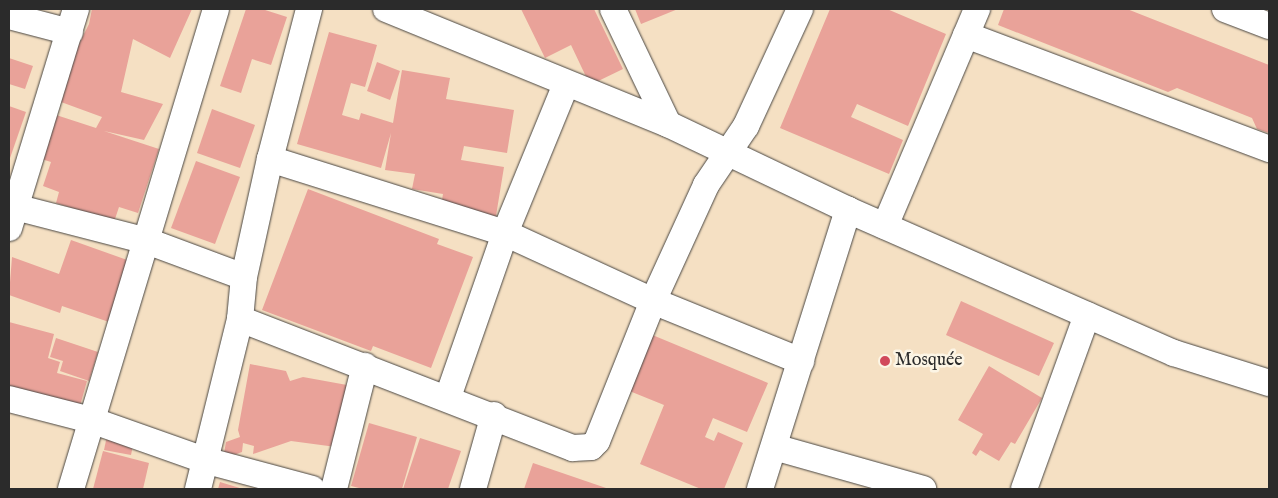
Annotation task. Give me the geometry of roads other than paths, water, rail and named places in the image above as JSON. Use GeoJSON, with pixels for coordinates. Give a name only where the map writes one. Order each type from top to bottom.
{"type":"FeatureCollection","features":[{"type":"Feature","properties":{"kind":"street"},"geometry":{"type":"LineString","coordinates":[[71,489],[216,9]]}},
{"type":"Feature","properties":{"kind":"street"},"geometry":{"type":"LineString","coordinates":[[198,489],[240,318],[244,277],[270,159],[309,9]]}},
{"type":"Feature","properties":{"kind":"street"},"geometry":{"type":"LineString","coordinates":[[386,9],[668,124],[848,210],[1174,353],[1269,383]]}},
{"type":"Feature","properties":{"kind":"street"},"geometry":{"type":"LineString","coordinates":[[435,9],[447,34]]}},
{"type":"Feature","properties":{"kind":"street"},"geometry":{"type":"LineString","coordinates":[[614,9],[668,124]]}},
{"type":"Feature","properties":{"kind":"street"},"geometry":{"type":"LineString","coordinates":[[240,318],[448,397],[573,448],[591,447],[597,441],[653,301],[706,185],[728,154],[753,112],[800,9]]}},
{"type":"Feature","properties":{"kind":"street"},"geometry":{"type":"LineString","coordinates":[[885,226],[977,9]]}},
{"type":"Feature","properties":{"kind":"street"},"geometry":{"type":"LineString","coordinates":[[1225,9],[1269,26]]}},
{"type":"Feature","properties":{"kind":"street"},"geometry":{"type":"LineString","coordinates":[[9,16],[73,20],[18,167],[12,217],[147,241],[244,277]]}},
{"type":"Feature","properties":{"kind":"street"},"geometry":{"type":"LineString","coordinates":[[966,35],[1269,149]]}},
{"type":"Feature","properties":{"kind":"street"},"geometry":{"type":"LineString","coordinates":[[448,397],[505,233],[566,84]]}},
{"type":"Feature","properties":{"kind":"street"},"geometry":{"type":"LineString","coordinates":[[270,159],[505,233],[653,301],[801,361]]}},
{"type":"Feature","properties":{"kind":"street"},"geometry":{"type":"LineString","coordinates":[[760,489],[848,210]]}},
{"type":"Feature","properties":{"kind":"street"},"geometry":{"type":"LineString","coordinates":[[1024,489],[1087,315]]}},
{"type":"Feature","properties":{"kind":"street"},"geometry":{"type":"LineString","coordinates":[[334,489],[365,366]]}},
{"type":"Feature","properties":{"kind":"street"},"geometry":{"type":"LineString","coordinates":[[9,399],[91,420],[204,460],[312,489]]}},
{"type":"Feature","properties":{"kind":"street"},"geometry":{"type":"LineString","coordinates":[[473,489],[494,415]]}},
{"type":"Feature","properties":{"kind":"street"},"geometry":{"type":"LineString","coordinates":[[774,447],[923,489]]}},
{"type":"Feature","properties":{"kind":"place","name":"Mosquée"},"geometry":{"type":"Point","coordinates":[885,361]}}]}
